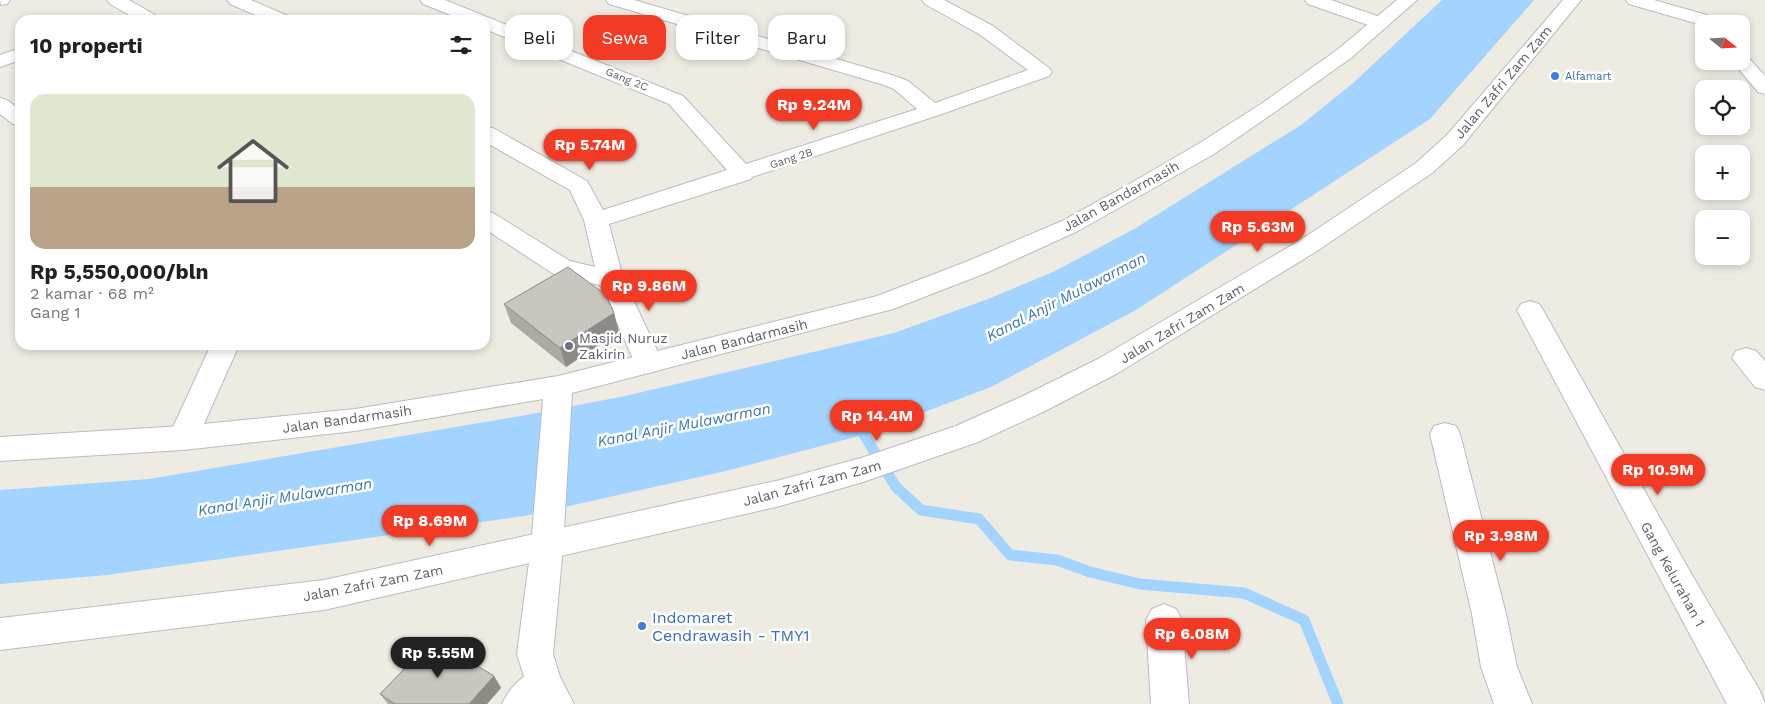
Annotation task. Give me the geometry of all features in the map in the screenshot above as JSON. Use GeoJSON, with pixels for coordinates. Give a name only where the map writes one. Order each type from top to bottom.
{"type":"FeatureCollection","features":[{"type":"Feature","properties":{"kind":"street"},"geometry":{"type":"LineString","coordinates":[[116,0],[142,15]]}},
{"type":"Feature","properties":{"kind":"street"},"geometry":{"type":"LineString","coordinates":[[236,0],[270,15]]}},
{"type":"Feature","properties":{"kind":"street"},"geometry":{"type":"LineString","coordinates":[[429,0],[466,15]]}},
{"type":"Feature","properties":{"kind":"street"},"geometry":{"type":"LineString","coordinates":[[615,0],[888,80],[901,86],[932,111]]}},
{"type":"Feature","properties":{"kind":"street","name":"Gang 2B"},"geometry":{"type":"LineString","coordinates":[[596,220],[743,174],[1042,72],[986,30],[931,0]]}},
{"type":"Feature","properties":{"kind":"street"},"geometry":{"type":"LineString","coordinates":[[1314,0],[1380,23]]}},
{"type":"Feature","properties":{"kind":"street","name":"Jalan Bandarmasih"},"geometry":{"type":"LineString","coordinates":[[0,449],[183,438],[355,420],[557,393],[649,363],[884,303],[977,267],[1070,226],[1206,149],[1344,54],[1408,0]]}},
{"type":"Feature","properties":{"kind":"street","name":"Jalan Zafri Zam Zam"},"geometry":{"type":"LineString","coordinates":[[0,634],[324,595],[547,535],[780,493],[863,470],[967,434],[1035,403],[1108,366],[1308,246],[1424,168],[1455,140],[1572,0]]}},
{"type":"Feature","properties":{"kind":"street"},"geometry":{"type":"LineString","coordinates":[[1635,0],[1695,17]]}},
{"type":"Feature","properties":{"kind":"street","name":"Gang 2C"},"geometry":{"type":"LineString","coordinates":[[490,24],[676,100],[743,174]]}},
{"type":"Feature","properties":{"kind":"street"},"geometry":{"type":"LineString","coordinates":[[1749,70],[1765,88]]}},
{"type":"Feature","properties":{"kind":"street"},"geometry":{"type":"LineString","coordinates":[[0,104],[15,116]]}},
{"type":"Feature","properties":{"kind":"street"},"geometry":{"type":"LineString","coordinates":[[490,136],[579,186],[596,220],[610,278],[649,363]]}},
{"type":"Feature","properties":{"kind":"street"},"geometry":{"type":"LineString","coordinates":[[490,221],[561,267],[576,272],[610,278]]}},
{"type":"Feature","properties":{"kind":"street","name":"Gang Kelurahan 1"},"geometry":{"type":"LineString","coordinates":[[1530,310],[1680,586],[1747,704]]}},
{"type":"Feature","properties":{"kind":"street"},"geometry":{"type":"LineString","coordinates":[[183,438],[223,350]]}},
{"type":"Feature","properties":{"kind":"street"},"geometry":{"type":"LineString","coordinates":[[1746,358],[1765,380]]}},
{"type":"Feature","properties":{"kind":"street"},"geometry":{"type":"LineString","coordinates":[[540,697],[536,654],[557,393]]}},
{"type":"Feature","properties":{"kind":"street"},"geometry":{"type":"LineString","coordinates":[[1445,434],[1489,614],[1498,667],[1513,704]]}},
{"type":"Feature","properties":{"kind":"street"},"geometry":{"type":"LineString","coordinates":[[1164,620],[1170,704]]}},
{"type":"Feature","properties":{"kind":"water","name":"Kanal Anjir Mulawarman"},"geometry":{"type":"Polygon","coordinates":[[[1442,0],[1534,0],[1430,119],[1136,310],[991,387],[863,435],[726,471],[524,516],[107,575],[0,584],[0,490],[149,479],[521,416],[625,396],[894,333],[988,299],[1053,272],[1134,229],[1301,125],[1352,84],[1442,0]]]}},
{"type":"Feature","properties":{"kind":"building"},"geometry":{"type":"Polygon","coordinates":[[[568,267],[606,295],[614,313],[560,348],[504,304],[568,267]]]}},
{"type":"Feature","properties":{"kind":"building"},"geometry":{"type":"Polygon","coordinates":[[[433,639],[494,676],[469,704],[395,704],[380,694],[433,639]]]}},
{"type":"Feature","properties":{"kind":"waterway"},"geometry":{"type":"LineString","coordinates":[[858,425],[896,487],[921,510],[979,519],[1010,555],[1057,560],[1090,572],[1140,584],[1244,593],[1304,620],[1338,704]]}},
{"type":"Feature","properties":{"kind":"place","name":"Alfamart"},"geometry":{"type":"Point","coordinates":[1555,76]}},
{"type":"Feature","properties":{"kind":"place","name":"Masjid Nuruz Zakirin"},"geometry":{"type":"Point","coordinates":[569,346]}},
{"type":"Feature","properties":{"kind":"place","name":"Indomaret Cendrawasih - TMY1"},"geometry":{"type":"Point","coordinates":[642,626]}}]}
